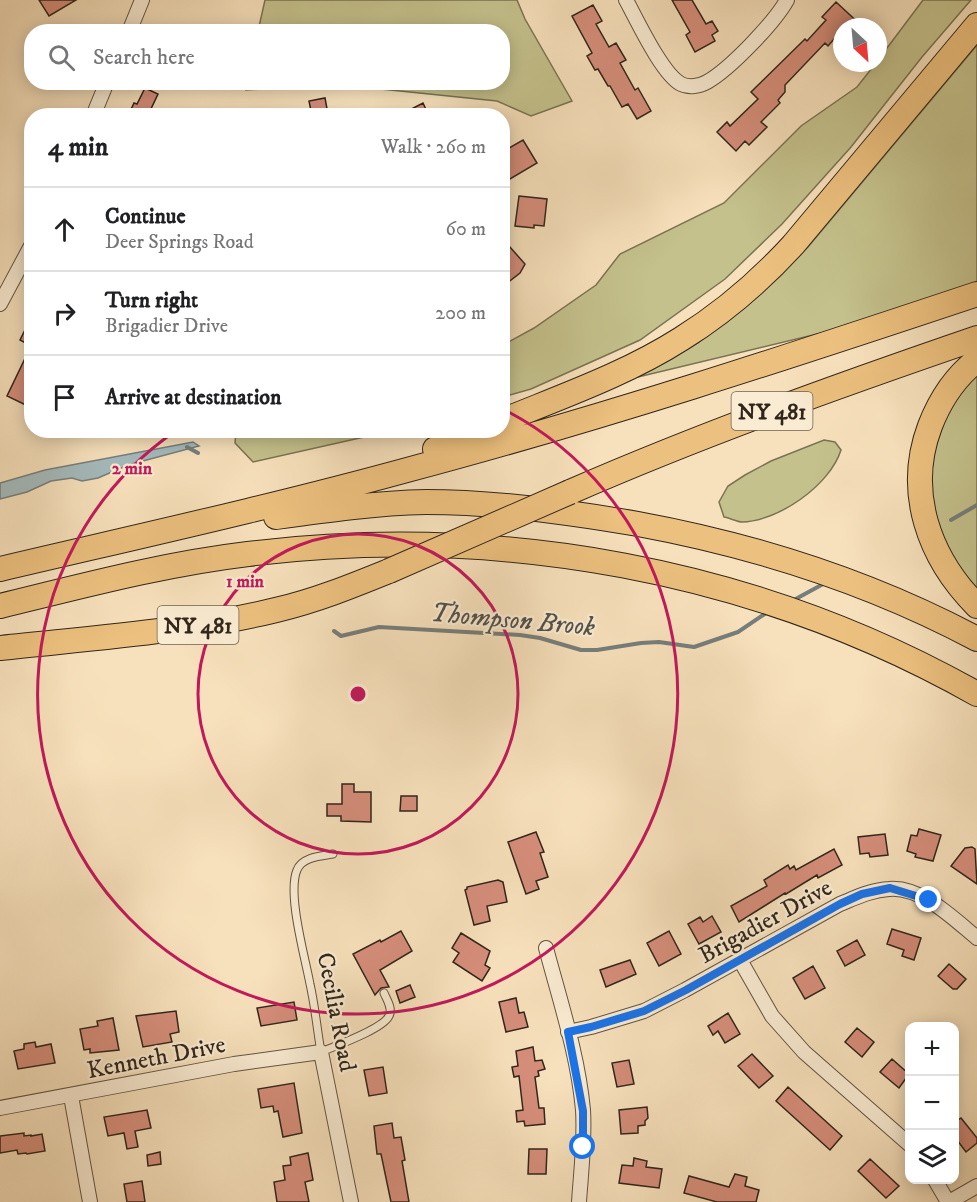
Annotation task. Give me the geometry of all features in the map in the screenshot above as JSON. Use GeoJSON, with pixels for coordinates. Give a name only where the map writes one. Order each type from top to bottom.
{"type":"FeatureCollection","features":[{"type":"Feature","properties":{"kind":"highway"},"geometry":{"type":"LineString","coordinates":[[510,418],[650,357],[680,340],[730,305],[794,245],[977,25]]}},
{"type":"Feature","properties":{"kind":"highway","name":"NY 481"},"geometry":{"type":"LineString","coordinates":[[0,571],[461,456],[692,388],[977,294]]}},
{"type":"Feature","properties":{"kind":"highway","name":"NY 481"},"geometry":{"type":"LineString","coordinates":[[0,648],[191,627],[231,620],[308,601],[389,571],[570,492],[751,418],[977,338]]}},
{"type":"Feature","properties":{"kind":"highway"},"geometry":{"type":"LineString","coordinates":[[977,360],[953,383],[935,413],[922,453],[919,482],[922,511],[933,543],[948,571],[977,606]]}},
{"type":"Feature","properties":{"kind":"highway"},"geometry":{"type":"LineString","coordinates":[[346,486],[461,438]]}},
{"type":"Feature","properties":{"kind":"highway"},"geometry":{"type":"LineString","coordinates":[[0,571],[239,523],[358,506],[425,502],[520,508],[609,519],[721,541],[806,566],[884,595],[977,639]]}},
{"type":"Feature","properties":{"kind":"highway"},"geometry":{"type":"LineString","coordinates":[[0,606],[139,573],[288,550],[367,545],[455,545],[579,556],[623,564],[729,590],[823,621],[918,663],[977,694]]}},
{"type":"Feature","properties":{"kind":"street"},"geometry":{"type":"LineString","coordinates":[[132,24],[142,0]]}},
{"type":"Feature","properties":{"kind":"street"},"geometry":{"type":"LineString","coordinates":[[626,0],[667,72],[681,84],[691,86],[706,83],[718,74],[763,32],[787,0]]}},
{"type":"Feature","properties":{"kind":"street"},"geometry":{"type":"LineString","coordinates":[[96,108],[104,90]]}},
{"type":"Feature","properties":{"kind":"street"},"geometry":{"type":"LineString","coordinates":[[0,304],[24,259]]}},
{"type":"Feature","properties":{"kind":"street","name":"Brigadier Drive"},"geometry":{"type":"LineString","coordinates":[[568,1032],[644,1011],[862,894],[890,888],[929,900],[977,938]]}},
{"type":"Feature","properties":{"kind":"street"},"geometry":{"type":"LineString","coordinates":[[546,948],[568,1032],[583,1111],[579,1202]]}},
{"type":"Feature","properties":{"kind":"street"},"geometry":{"type":"LineString","coordinates":[[740,960],[772,1016],[804,1052],[905,1141]]}},
{"type":"Feature","properties":{"kind":"street","name":"Kenneth Drive"},"geometry":{"type":"LineString","coordinates":[[0,1108],[234,1064],[321,1052]]}},
{"type":"Feature","properties":{"kind":"street","name":"Cecilia Road"},"geometry":{"type":"LineString","coordinates":[[321,1052],[351,1202]]}},
{"type":"Feature","properties":{"kind":"street"},"geometry":{"type":"LineString","coordinates":[[71,1096],[90,1202]]}},
{"type":"Feature","properties":{"kind":"street"},"geometry":{"type":"LineString","coordinates":[[938,1184],[948,1202],[977,1186]]}},
{"type":"Feature","properties":{"kind":"lane","name":"Cecilia Road"},"geometry":{"type":"LineString","coordinates":[[321,1052],[311,985],[300,937],[294,886],[297,869],[304,861],[333,854]]}},
{"type":"Feature","properties":{"kind":"lane"},"geometry":{"type":"LineString","coordinates":[[321,1052],[350,1041],[384,1022],[390,1015],[390,1008],[384,993]]}},
{"type":"Feature","properties":{"kind":"shaded area"},"geometry":{"type":"Polygon","coordinates":[[[265,0],[517,0],[525,19],[572,101],[531,116],[497,101],[390,90],[510,90],[510,24],[260,24],[265,0]]]}},
{"type":"Feature","properties":{"kind":"shaded area"},"geometry":{"type":"Polygon","coordinates":[[[923,0],[971,0],[922,57],[851,147],[782,224],[725,279],[640,340],[531,389],[510,395],[510,341],[534,328],[596,285],[620,254],[724,203],[801,126],[857,87],[869,72],[887,72],[887,48],[923,0]]]}},
{"type":"Feature","properties":{"kind":"shaded area"},"geometry":{"type":"Polygon","coordinates":[[[977,45],[977,282],[838,329],[638,377],[698,343],[766,289],[808,247],[977,45]]]}},
{"type":"Feature","properties":{"kind":"shaded area"},"geometry":{"type":"Polygon","coordinates":[[[977,370],[977,594],[963,577],[934,519],[930,461],[949,407],[977,370]]]}},
{"type":"Feature","properties":{"kind":"shaded area"},"geometry":{"type":"Polygon","coordinates":[[[235,438],[360,438],[253,462],[235,443],[235,438]]]}},
{"type":"Feature","properties":{"kind":"shaded area"},"geometry":{"type":"Polygon","coordinates":[[[824,440],[835,442],[841,450],[826,476],[801,499],[772,515],[756,520],[740,522],[724,517],[719,502],[728,486],[771,461],[824,440]]]}},
{"type":"Feature","properties":{"kind":"shaded area"},"geometry":{"type":"Polygon","coordinates":[[[193,442],[199,446],[128,465],[98,478],[82,481],[72,478],[51,481],[27,492],[0,499],[0,483],[45,470],[193,442]]]}},
{"type":"Feature","properties":{"kind":"building"},"geometry":{"type":"Polygon","coordinates":[[[39,0],[76,0],[49,16],[39,0]]]}},
{"type":"Feature","properties":{"kind":"building"},"geometry":{"type":"Polygon","coordinates":[[[672,0],[692,0],[706,24],[712,21],[718,31],[712,35],[715,41],[695,52],[686,35],[690,32],[672,0]]]}},
{"type":"Feature","properties":{"kind":"building"},"geometry":{"type":"Polygon","coordinates":[[[836,2],[853,18],[833,18],[833,40],[828,46],[825,43],[785,85],[785,92],[778,100],[780,103],[761,122],[767,127],[749,145],[745,141],[736,151],[717,132],[727,122],[730,126],[758,99],[751,92],[805,39],[807,41],[826,20],[822,17],[836,2]]]}},
{"type":"Feature","properties":{"kind":"building"},"geometry":{"type":"Polygon","coordinates":[[[593,5],[602,21],[596,24],[609,47],[616,43],[626,60],[620,63],[635,90],[638,88],[651,111],[637,119],[628,104],[622,107],[610,86],[598,69],[595,70],[587,56],[592,53],[572,16],[593,5]]]}},
{"type":"Feature","properties":{"kind":"building"},"geometry":{"type":"Polygon","coordinates":[[[144,90],[158,94],[151,108],[132,108],[134,103],[137,104],[144,90]]]}},
{"type":"Feature","properties":{"kind":"building"},"geometry":{"type":"Polygon","coordinates":[[[325,98],[327,108],[310,108],[309,101],[325,98]]]}},
{"type":"Feature","properties":{"kind":"building"},"geometry":{"type":"Polygon","coordinates":[[[423,103],[425,108],[413,108],[423,103]]]}},
{"type":"Feature","properties":{"kind":"building"},"geometry":{"type":"Polygon","coordinates":[[[523,140],[537,163],[510,179],[510,147],[523,140]]]}},
{"type":"Feature","properties":{"kind":"building"},"geometry":{"type":"Polygon","coordinates":[[[519,196],[547,199],[544,226],[534,225],[534,228],[515,226],[519,196]]]}},
{"type":"Feature","properties":{"kind":"building"},"geometry":{"type":"Polygon","coordinates":[[[510,247],[525,264],[520,273],[510,281],[510,247]]]}},
{"type":"Feature","properties":{"kind":"building"},"geometry":{"type":"Polygon","coordinates":[[[24,361],[24,404],[7,396],[24,361]]]}},
{"type":"Feature","properties":{"kind":"building"},"geometry":{"type":"Polygon","coordinates":[[[342,784],[354,784],[354,792],[371,792],[371,822],[341,821],[341,816],[327,816],[327,804],[342,804],[342,784]]]}},
{"type":"Feature","properties":{"kind":"building"},"geometry":{"type":"Polygon","coordinates":[[[401,796],[417,796],[417,811],[400,811],[401,796]]]}},
{"type":"Feature","properties":{"kind":"building"},"geometry":{"type":"Polygon","coordinates":[[[919,829],[941,835],[933,861],[915,857],[916,854],[907,851],[911,835],[917,836],[919,829]]]}},
{"type":"Feature","properties":{"kind":"building"},"geometry":{"type":"Polygon","coordinates":[[[536,832],[544,852],[540,853],[548,877],[536,881],[539,889],[526,894],[508,842],[536,832]]]}},
{"type":"Feature","properties":{"kind":"building"},"geometry":{"type":"Polygon","coordinates":[[[885,834],[888,855],[870,857],[869,853],[860,854],[858,837],[885,834]]]}},
{"type":"Feature","properties":{"kind":"building"},"geometry":{"type":"Polygon","coordinates":[[[965,848],[975,849],[977,884],[951,866],[965,848]]]}},
{"type":"Feature","properties":{"kind":"building"},"geometry":{"type":"Polygon","coordinates":[[[834,849],[842,865],[818,878],[817,875],[739,922],[731,906],[767,886],[764,880],[788,865],[790,869],[794,866],[796,870],[834,849]]]}},
{"type":"Feature","properties":{"kind":"building"},"geometry":{"type":"Polygon","coordinates":[[[498,880],[503,882],[507,902],[487,906],[490,921],[474,925],[465,890],[467,887],[498,880]]]}},
{"type":"Feature","properties":{"kind":"building"},"geometry":{"type":"Polygon","coordinates":[[[712,916],[721,932],[699,944],[688,924],[700,917],[703,922],[712,916]]]}},
{"type":"Feature","properties":{"kind":"building"},"geometry":{"type":"Polygon","coordinates":[[[892,929],[921,938],[914,960],[902,956],[904,950],[887,944],[892,929]]]}},
{"type":"Feature","properties":{"kind":"building"},"geometry":{"type":"Polygon","coordinates":[[[401,931],[412,951],[380,970],[389,987],[381,988],[375,995],[353,954],[401,931]]]}},
{"type":"Feature","properties":{"kind":"building"},"geometry":{"type":"Polygon","coordinates":[[[669,931],[681,954],[659,966],[647,943],[669,931]]]}},
{"type":"Feature","properties":{"kind":"building"},"geometry":{"type":"Polygon","coordinates":[[[461,933],[490,951],[485,965],[490,968],[482,981],[453,962],[459,953],[452,948],[461,933]]]}},
{"type":"Feature","properties":{"kind":"building"},"geometry":{"type":"Polygon","coordinates":[[[857,940],[865,955],[845,966],[837,951],[857,940]]]}},
{"type":"Feature","properties":{"kind":"building"},"geometry":{"type":"Polygon","coordinates":[[[630,960],[636,974],[606,987],[600,970],[630,960]]]}},
{"type":"Feature","properties":{"kind":"building"},"geometry":{"type":"Polygon","coordinates":[[[949,964],[966,979],[957,989],[953,989],[938,976],[949,964]]]}},
{"type":"Feature","properties":{"kind":"building"},"geometry":{"type":"Polygon","coordinates":[[[813,966],[825,988],[805,999],[793,978],[813,966]]]}},
{"type":"Feature","properties":{"kind":"building"},"geometry":{"type":"Polygon","coordinates":[[[410,985],[415,997],[400,1003],[396,991],[410,985]]]}},
{"type":"Feature","properties":{"kind":"building"},"geometry":{"type":"Polygon","coordinates":[[[516,998],[519,1013],[524,1012],[528,1027],[506,1032],[499,1002],[516,998]]]}},
{"type":"Feature","properties":{"kind":"building"},"geometry":{"type":"Polygon","coordinates":[[[294,1002],[297,1020],[261,1026],[257,1008],[294,1002]]]}},
{"type":"Feature","properties":{"kind":"building"},"geometry":{"type":"Polygon","coordinates":[[[176,1011],[179,1032],[170,1034],[172,1042],[143,1047],[136,1016],[176,1011]]]}},
{"type":"Feature","properties":{"kind":"building"},"geometry":{"type":"Polygon","coordinates":[[[728,1013],[740,1034],[725,1043],[718,1031],[713,1035],[708,1026],[728,1013]]]}},
{"type":"Feature","properties":{"kind":"building"},"geometry":{"type":"Polygon","coordinates":[[[113,1018],[119,1050],[90,1053],[90,1049],[84,1050],[80,1029],[98,1026],[97,1021],[113,1018]]]}},
{"type":"Feature","properties":{"kind":"building"},"geometry":{"type":"Polygon","coordinates":[[[857,1028],[874,1042],[862,1057],[845,1042],[857,1028]]]}},
{"type":"Feature","properties":{"kind":"building"},"geometry":{"type":"Polygon","coordinates":[[[35,1042],[36,1047],[51,1044],[55,1063],[18,1069],[14,1051],[24,1049],[24,1044],[35,1042]]]}},
{"type":"Feature","properties":{"kind":"building"},"geometry":{"type":"Polygon","coordinates":[[[533,1047],[535,1061],[542,1060],[545,1069],[538,1071],[539,1076],[535,1077],[539,1108],[544,1108],[545,1124],[525,1126],[524,1121],[517,1122],[516,1111],[523,1110],[519,1076],[514,1077],[512,1067],[518,1066],[516,1051],[533,1047]]]}},
{"type":"Feature","properties":{"kind":"building"},"geometry":{"type":"Polygon","coordinates":[[[752,1054],[773,1076],[759,1088],[738,1066],[752,1054]]]}},
{"type":"Feature","properties":{"kind":"building"},"geometry":{"type":"Polygon","coordinates":[[[892,1059],[905,1070],[905,1080],[899,1088],[880,1072],[892,1059]]]}},
{"type":"Feature","properties":{"kind":"building"},"geometry":{"type":"Polygon","coordinates":[[[629,1060],[634,1084],[617,1087],[612,1063],[629,1060]]]}},
{"type":"Feature","properties":{"kind":"building"},"geometry":{"type":"Polygon","coordinates":[[[383,1067],[387,1093],[369,1096],[364,1070],[383,1067]]]}},
{"type":"Feature","properties":{"kind":"building"},"geometry":{"type":"Polygon","coordinates":[[[294,1083],[302,1133],[283,1137],[278,1111],[274,1112],[273,1106],[261,1108],[258,1089],[294,1083]]]}},
{"type":"Feature","properties":{"kind":"building"},"geometry":{"type":"Polygon","coordinates":[[[788,1087],[842,1136],[830,1150],[776,1101],[788,1087]]]}},
{"type":"Feature","properties":{"kind":"building"},"geometry":{"type":"Polygon","coordinates":[[[647,1107],[648,1118],[645,1125],[638,1126],[638,1133],[621,1134],[619,1110],[647,1107]]]}},
{"type":"Feature","properties":{"kind":"building"},"geometry":{"type":"Polygon","coordinates":[[[147,1110],[151,1128],[135,1131],[138,1147],[127,1149],[124,1133],[108,1136],[104,1117],[147,1110]]]}},
{"type":"Feature","properties":{"kind":"building"},"geometry":{"type":"Polygon","coordinates":[[[961,1118],[977,1138],[977,1143],[966,1152],[959,1143],[959,1119],[961,1118]]]}},
{"type":"Feature","properties":{"kind":"building"},"geometry":{"type":"Polygon","coordinates":[[[392,1123],[394,1138],[401,1137],[405,1160],[402,1161],[409,1202],[391,1202],[381,1154],[377,1154],[374,1126],[392,1123]]]}},
{"type":"Feature","properties":{"kind":"building"},"geometry":{"type":"Polygon","coordinates":[[[24,1133],[24,1136],[42,1134],[45,1151],[18,1154],[17,1150],[0,1153],[0,1136],[24,1133]]]}},
{"type":"Feature","properties":{"kind":"building"},"geometry":{"type":"Polygon","coordinates":[[[529,1149],[547,1149],[546,1174],[528,1174],[529,1149]]]}},
{"type":"Feature","properties":{"kind":"building"},"geometry":{"type":"Polygon","coordinates":[[[160,1152],[161,1164],[148,1166],[147,1155],[160,1152]]]}},
{"type":"Feature","properties":{"kind":"building"},"geometry":{"type":"Polygon","coordinates":[[[308,1153],[313,1180],[305,1182],[309,1202],[277,1202],[274,1182],[285,1180],[283,1166],[291,1165],[290,1157],[308,1153]]]}},
{"type":"Feature","properties":{"kind":"building"},"geometry":{"type":"Polygon","coordinates":[[[634,1158],[647,1161],[646,1167],[662,1169],[659,1188],[619,1183],[622,1165],[633,1166],[634,1158]]]}},
{"type":"Feature","properties":{"kind":"building"},"geometry":{"type":"Polygon","coordinates":[[[870,1159],[899,1186],[886,1198],[858,1171],[870,1159]]]}},
{"type":"Feature","properties":{"kind":"building"},"geometry":{"type":"Polygon","coordinates":[[[735,1174],[747,1177],[745,1186],[759,1190],[756,1202],[717,1202],[684,1193],[689,1176],[729,1187],[735,1174]]]}},
{"type":"Feature","properties":{"kind":"building"},"geometry":{"type":"Polygon","coordinates":[[[142,1181],[145,1202],[127,1202],[124,1184],[142,1181]]]}},
{"type":"Feature","properties":{"kind":"waterway","name":"Thompson Brook"},"geometry":{"type":"LineString","coordinates":[[187,447],[198,453]]}},
{"type":"Feature","properties":{"kind":"waterway","name":"Thompson Brook"},"geometry":{"type":"LineString","coordinates":[[951,520],[977,505]]}},
{"type":"Feature","properties":{"kind":"waterway","name":"Thompson Brook"},"geometry":{"type":"LineString","coordinates":[[792,601],[825,583]]}},
{"type":"Feature","properties":{"kind":"waterway","name":"Thompson Brook"},"geometry":{"type":"LineString","coordinates":[[334,631],[341,636],[379,627],[520,635],[540,638],[581,650],[659,642],[694,647],[738,632],[766,613]]}},
{"type":"Feature","properties":{"kind":"route"},"geometry":{"type":"LineString","coordinates":[[583,1147],[583,1111],[568,1032],[644,1011],[862,894],[890,888],[929,900]]}}]}
